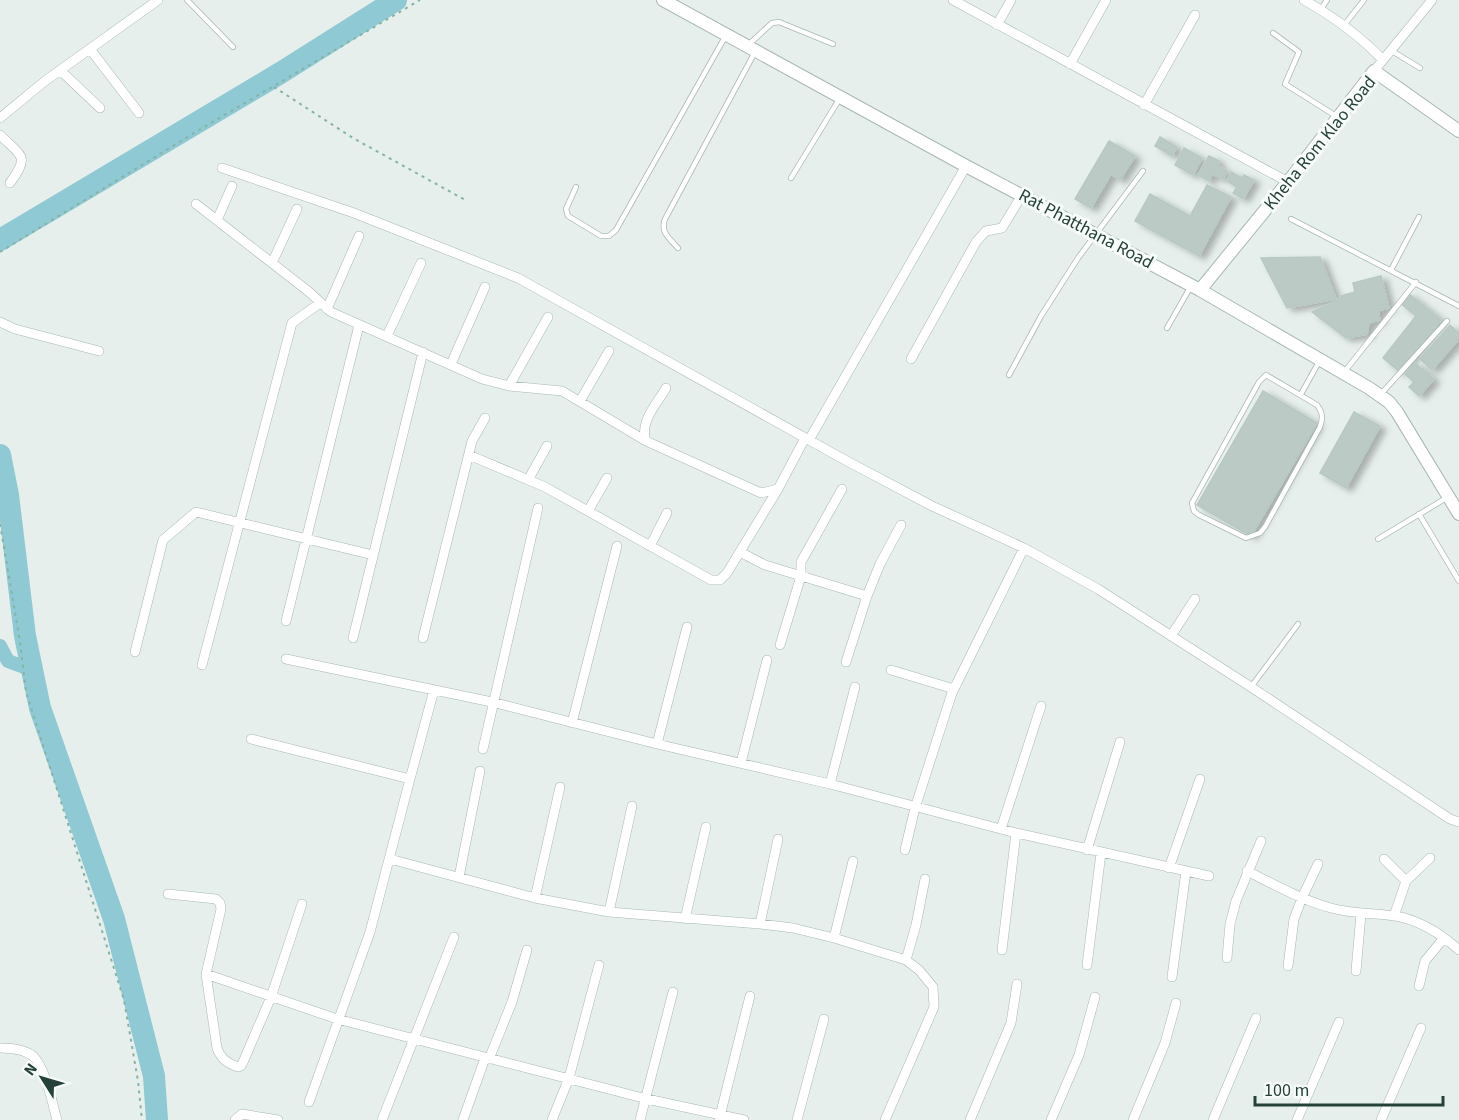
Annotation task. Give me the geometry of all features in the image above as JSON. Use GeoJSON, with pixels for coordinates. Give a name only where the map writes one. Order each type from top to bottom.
{"type":"FeatureCollection","features":[{"type":"Feature","properties":{"kind":"street"},"geometry":{"type":"LineString","coordinates":[[0,118],[60,70],[158,0]]}},
{"type":"Feature","properties":{"kind":"street","name":"Rat Phatthana Road"},"geometry":{"type":"LineString","coordinates":[[663,0],[966,166],[1196,288],[1380,395],[1393,407],[1407,426],[1459,514]]}},
{"type":"Feature","properties":{"kind":"street"},"geometry":{"type":"LineString","coordinates":[[953,0],[1288,182]]}},
{"type":"Feature","properties":{"kind":"street"},"geometry":{"type":"LineString","coordinates":[[997,25],[1011,0]]}},
{"type":"Feature","properties":{"kind":"street"},"geometry":{"type":"LineString","coordinates":[[1070,64],[1106,0]]}},
{"type":"Feature","properties":{"kind":"street"},"geometry":{"type":"LineString","coordinates":[[1304,0],[1345,24],[1383,60]]}},
{"type":"Feature","properties":{"kind":"street"},"geometry":{"type":"LineString","coordinates":[[1374,71],[1432,0]]}},
{"type":"Feature","properties":{"kind":"street"},"geometry":{"type":"LineString","coordinates":[[1144,105],[1195,15]]}},
{"type":"Feature","properties":{"kind":"street"},"geometry":{"type":"LineString","coordinates":[[90,48],[139,113]]}},
{"type":"Feature","properties":{"kind":"street"},"geometry":{"type":"LineString","coordinates":[[60,70],[100,108]]}},
{"type":"Feature","properties":{"kind":"street","name":"Kheha Rom Klao Road"},"geometry":{"type":"LineString","coordinates":[[1196,288],[1288,182],[1374,71],[1459,131]]}},
{"type":"Feature","properties":{"kind":"street"},"geometry":{"type":"LineString","coordinates":[[0,135],[23,161],[10,183]]}},
{"type":"Feature","properties":{"kind":"street"},"geometry":{"type":"LineString","coordinates":[[469,455],[528,480],[711,580],[720,580],[727,573],[778,489],[966,166]]}},
{"type":"Feature","properties":{"kind":"street"},"geometry":{"type":"LineString","coordinates":[[222,168],[354,213],[518,278],[807,439],[932,506],[1024,548],[1098,589],[1450,819],[1459,822]]}},
{"type":"Feature","properties":{"kind":"street"},"geometry":{"type":"LineString","coordinates":[[216,220],[232,186]]}},
{"type":"Feature","properties":{"kind":"street"},"geometry":{"type":"LineString","coordinates":[[910,359],[976,242],[986,231],[1002,228],[1022,195]]}},
{"type":"Feature","properties":{"kind":"street"},"geometry":{"type":"LineString","coordinates":[[196,204],[324,306],[358,325],[482,379],[509,386],[562,391],[646,441],[761,494],[778,489]]}},
{"type":"Feature","properties":{"kind":"street"},"geometry":{"type":"LineString","coordinates":[[272,263],[297,209]]}},
{"type":"Feature","properties":{"kind":"street"},"geometry":{"type":"LineString","coordinates":[[202,665],[292,322],[324,306],[359,236]]}},
{"type":"Feature","properties":{"kind":"street"},"geometry":{"type":"LineString","coordinates":[[387,336],[421,263]]}},
{"type":"Feature","properties":{"kind":"street"},"geometry":{"type":"LineString","coordinates":[[451,364],[485,287]]}},
{"type":"Feature","properties":{"kind":"street"},"geometry":{"type":"LineString","coordinates":[[509,386],[548,317]]}},
{"type":"Feature","properties":{"kind":"street"},"geometry":{"type":"LineString","coordinates":[[0,322],[8,327],[99,351]]}},
{"type":"Feature","properties":{"kind":"street"},"geometry":{"type":"LineString","coordinates":[[286,621],[358,325]]}},
{"type":"Feature","properties":{"kind":"street"},"geometry":{"type":"LineString","coordinates":[[580,401],[609,351]]}},
{"type":"Feature","properties":{"kind":"street"},"geometry":{"type":"LineString","coordinates":[[353,638],[423,352]]}},
{"type":"Feature","properties":{"kind":"street"},"geometry":{"type":"LineString","coordinates":[[646,441],[643,432],[645,423],[666,388]]}},
{"type":"Feature","properties":{"kind":"street"},"geometry":{"type":"LineString","coordinates":[[423,638],[472,441],[484,418]]}},
{"type":"Feature","properties":{"kind":"street"},"geometry":{"type":"LineString","coordinates":[[528,480],[547,446]]}},
{"type":"Feature","properties":{"kind":"street"},"geometry":{"type":"LineString","coordinates":[[588,511],[607,478]]}},
{"type":"Feature","properties":{"kind":"street"},"geometry":{"type":"LineString","coordinates":[[780,645],[801,576],[801,562],[842,489]]}},
{"type":"Feature","properties":{"kind":"street"},"geometry":{"type":"LineString","coordinates":[[483,749],[538,508]]}},
{"type":"Feature","properties":{"kind":"street"},"geometry":{"type":"LineString","coordinates":[[135,652],[163,540],[196,512],[373,555]]}},
{"type":"Feature","properties":{"kind":"street"},"geometry":{"type":"LineString","coordinates":[[650,546],[667,513]]}},
{"type":"Feature","properties":{"kind":"street"},"geometry":{"type":"LineString","coordinates":[[846,662],[867,596],[880,564],[901,525]]}},
{"type":"Feature","properties":{"kind":"street"},"geometry":{"type":"LineString","coordinates":[[572,723],[617,546]]}},
{"type":"Feature","properties":{"kind":"street"},"geometry":{"type":"LineString","coordinates":[[905,850],[915,808],[954,689],[1024,548]]}},
{"type":"Feature","properties":{"kind":"street"},"geometry":{"type":"LineString","coordinates":[[740,552],[765,565],[867,596]]}},
{"type":"Feature","properties":{"kind":"street"},"geometry":{"type":"LineString","coordinates":[[1171,636],[1195,599]]}},
{"type":"Feature","properties":{"kind":"street"},"geometry":{"type":"LineString","coordinates":[[657,744],[687,627]]}},
{"type":"Feature","properties":{"kind":"street"},"geometry":{"type":"LineString","coordinates":[[286,659],[492,702],[657,744],[830,784],[1016,833],[1209,876]]}},
{"type":"Feature","properties":{"kind":"street"},"geometry":{"type":"LineString","coordinates":[[741,763],[766,660]]}},
{"type":"Feature","properties":{"kind":"street"},"geometry":{"type":"LineString","coordinates":[[891,670],[954,689]]}},
{"type":"Feature","properties":{"kind":"street"},"geometry":{"type":"LineString","coordinates":[[830,784],[855,687]]}},
{"type":"Feature","properties":{"kind":"street"},"geometry":{"type":"LineString","coordinates":[[309,1102],[337,1019],[360,962],[390,859],[434,690]]}},
{"type":"Feature","properties":{"kind":"street"},"geometry":{"type":"LineString","coordinates":[[1001,829],[1041,706]]}},
{"type":"Feature","properties":{"kind":"street"},"geometry":{"type":"LineString","coordinates":[[251,739],[411,779]]}},
{"type":"Feature","properties":{"kind":"street"},"geometry":{"type":"LineString","coordinates":[[1087,849],[1120,742]]}},
{"type":"Feature","properties":{"kind":"street"},"geometry":{"type":"LineString","coordinates":[[459,877],[480,771]]}},
{"type":"Feature","properties":{"kind":"street"},"geometry":{"type":"LineString","coordinates":[[1169,868],[1200,779]]}},
{"type":"Feature","properties":{"kind":"street"},"geometry":{"type":"LineString","coordinates":[[535,898],[560,787]]}},
{"type":"Feature","properties":{"kind":"street"},"geometry":{"type":"LineString","coordinates":[[609,912],[632,806]]}},
{"type":"Feature","properties":{"kind":"street"},"geometry":{"type":"LineString","coordinates":[[685,919],[706,827]]}},
{"type":"Feature","properties":{"kind":"street"},"geometry":{"type":"LineString","coordinates":[[1002,950],[1016,833]]}},
{"type":"Feature","properties":{"kind":"street"},"geometry":{"type":"LineString","coordinates":[[760,924],[778,839]]}},
{"type":"Feature","properties":{"kind":"street"},"geometry":{"type":"LineString","coordinates":[[1227,958],[1230,924],[1236,901],[1261,841]]}},
{"type":"Feature","properties":{"kind":"street"},"geometry":{"type":"LineString","coordinates":[[1087,965],[1101,853]]}},
{"type":"Feature","properties":{"kind":"street"},"geometry":{"type":"LineString","coordinates":[[1394,916],[1407,881],[1431,858]]}},
{"type":"Feature","properties":{"kind":"street"},"geometry":{"type":"LineString","coordinates":[[390,859],[535,898],[609,912],[793,928],[906,960],[919,970],[933,987],[934,1007],[885,1120]]}},
{"type":"Feature","properties":{"kind":"street"},"geometry":{"type":"LineString","coordinates":[[1384,859],[1407,881]]}},
{"type":"Feature","properties":{"kind":"street"},"geometry":{"type":"LineString","coordinates":[[834,938],[852,861]]}},
{"type":"Feature","properties":{"kind":"street"},"geometry":{"type":"LineString","coordinates":[[1288,966],[1294,919],[1318,864]]}},
{"type":"Feature","properties":{"kind":"street"},"geometry":{"type":"LineString","coordinates":[[1172,977],[1186,871]]}},
{"type":"Feature","properties":{"kind":"street"},"geometry":{"type":"LineString","coordinates":[[1247,871],[1302,898],[1333,909],[1360,914],[1394,916],[1425,925],[1452,944]]}},
{"type":"Feature","properties":{"kind":"street"},"geometry":{"type":"LineString","coordinates":[[906,960],[925,879]]}},
{"type":"Feature","properties":{"kind":"street"},"geometry":{"type":"LineString","coordinates":[[168,894],[216,899],[220,903],[221,909],[206,974],[220,1057],[231,1065],[241,1066],[271,997],[302,904]]}},
{"type":"Feature","properties":{"kind":"street"},"geometry":{"type":"LineString","coordinates":[[1356,971],[1360,914]]}},
{"type":"Feature","properties":{"kind":"street"},"geometry":{"type":"LineString","coordinates":[[1419,986],[1425,961],[1452,944],[1459,935]]}},
{"type":"Feature","properties":{"kind":"street"},"geometry":{"type":"LineString","coordinates":[[382,1120],[454,937]]}},
{"type":"Feature","properties":{"kind":"street"},"geometry":{"type":"LineString","coordinates":[[463,1120],[512,1002],[527,950]]}},
{"type":"Feature","properties":{"kind":"street"},"geometry":{"type":"LineString","coordinates":[[552,1120],[569,1078],[599,965]]}},
{"type":"Feature","properties":{"kind":"street"},"geometry":{"type":"LineString","coordinates":[[206,974],[337,1019],[719,1118],[744,1120]]}},
{"type":"Feature","properties":{"kind":"street"},"geometry":{"type":"LineString","coordinates":[[970,1120],[1011,1023],[1017,984]]}},
{"type":"Feature","properties":{"kind":"street"},"geometry":{"type":"LineString","coordinates":[[640,1120],[673,992]]}},
{"type":"Feature","properties":{"kind":"street"},"geometry":{"type":"LineString","coordinates":[[719,1118],[750,996]]}},
{"type":"Feature","properties":{"kind":"street"},"geometry":{"type":"LineString","coordinates":[[1051,1120],[1079,1055],[1095,997]]}},
{"type":"Feature","properties":{"kind":"street"},"geometry":{"type":"LineString","coordinates":[[1133,1120],[1166,1043],[1176,1004]]}},
{"type":"Feature","properties":{"kind":"street"},"geometry":{"type":"LineString","coordinates":[[1213,1120],[1256,1018]]}},
{"type":"Feature","properties":{"kind":"street"},"geometry":{"type":"LineString","coordinates":[[797,1120],[824,1019]]}},
{"type":"Feature","properties":{"kind":"street"},"geometry":{"type":"LineString","coordinates":[[1297,1120],[1339,1022]]}},
{"type":"Feature","properties":{"kind":"street"},"geometry":{"type":"LineString","coordinates":[[1381,1120],[1421,1028]]}},
{"type":"Feature","properties":{"kind":"street"},"geometry":{"type":"LineString","coordinates":[[0,1048],[14,1048],[32,1056],[43,1072],[57,1120]]}},
{"type":"Feature","properties":{"kind":"street"},"geometry":{"type":"LineString","coordinates":[[235,1120],[242,1114],[278,1120]]}},
{"type":"Feature","properties":{"kind":"lane"},"geometry":{"type":"LineString","coordinates":[[187,0],[233,47]]}},
{"type":"Feature","properties":{"kind":"lane"},"geometry":{"type":"LineString","coordinates":[[1321,9],[1327,0]]}},
{"type":"Feature","properties":{"kind":"lane"},"geometry":{"type":"LineString","coordinates":[[1345,24],[1364,0]]}},
{"type":"Feature","properties":{"kind":"lane"},"geometry":{"type":"LineString","coordinates":[[678,248],[663,232],[662,227],[751,49],[772,23],[779,22],[833,44]]}},
{"type":"Feature","properties":{"kind":"lane"},"geometry":{"type":"LineString","coordinates":[[1273,33],[1299,52],[1285,84],[1338,118]]}},
{"type":"Feature","properties":{"kind":"lane"},"geometry":{"type":"LineString","coordinates":[[576,187],[566,209],[568,216],[601,236],[609,236],[616,230],[726,36]]}},
{"type":"Feature","properties":{"kind":"lane"},"geometry":{"type":"LineString","coordinates":[[1392,51],[1420,68]]}},
{"type":"Feature","properties":{"kind":"lane"},"geometry":{"type":"LineString","coordinates":[[791,178],[841,98]]}},
{"type":"Feature","properties":{"kind":"lane"},"geometry":{"type":"LineString","coordinates":[[1009,375],[1041,316],[1094,234],[1143,171]]}},
{"type":"Feature","properties":{"kind":"lane"},"geometry":{"type":"LineString","coordinates":[[1391,270],[1419,217]]}},
{"type":"Feature","properties":{"kind":"lane"},"geometry":{"type":"LineString","coordinates":[[1292,219],[1458,304]]}},
{"type":"Feature","properties":{"kind":"lane"},"geometry":{"type":"LineString","coordinates":[[1344,373],[1416,282]]}},
{"type":"Feature","properties":{"kind":"lane"},"geometry":{"type":"LineString","coordinates":[[1167,328],[1196,288]]}},
{"type":"Feature","properties":{"kind":"lane"},"geometry":{"type":"LineString","coordinates":[[1380,395],[1447,321]]}},
{"type":"Feature","properties":{"kind":"lane"},"geometry":{"type":"LineString","coordinates":[[1301,394],[1320,360]]}},
{"type":"Feature","properties":{"kind":"lane"},"geometry":{"type":"LineString","coordinates":[[1270,376],[1301,394],[1317,405],[1322,412],[1323,419],[1260,533],[1246,538],[1194,511],[1192,502],[1262,377],[1270,376]]}},
{"type":"Feature","properties":{"kind":"lane"},"geometry":{"type":"LineString","coordinates":[[1378,539],[1449,497]]}},
{"type":"Feature","properties":{"kind":"lane"},"geometry":{"type":"LineString","coordinates":[[1419,514],[1459,581]]}},
{"type":"Feature","properties":{"kind":"lane"},"geometry":{"type":"LineString","coordinates":[[1251,687],[1298,624]]}},
{"type":"Feature","properties":{"kind":"path"},"geometry":{"type":"LineString","coordinates":[[0,252],[129,172],[420,0]]}},
{"type":"Feature","properties":{"kind":"path"},"geometry":{"type":"LineString","coordinates":[[274,87],[353,138],[467,201]]}},
{"type":"Feature","properties":{"kind":"path"},"geometry":{"type":"LineString","coordinates":[[0,524],[26,692],[124,1000],[142,1120]]}},
{"type":"Feature","properties":{"kind":"building"},"geometry":{"type":"Polygon","coordinates":[[[1160,137],[1177,147],[1172,156],[1155,146],[1160,137]]]}},
{"type":"Feature","properties":{"kind":"building"},"geometry":{"type":"Polygon","coordinates":[[[1109,141],[1135,156],[1120,180],[1111,174],[1091,208],[1075,199],[1109,141]]]}},
{"type":"Feature","properties":{"kind":"building"},"geometry":{"type":"Polygon","coordinates":[[[1184,148],[1202,158],[1193,175],[1175,165],[1184,148]]]}},
{"type":"Feature","properties":{"kind":"building"},"geometry":{"type":"Polygon","coordinates":[[[1209,156],[1219,161],[1217,165],[1227,171],[1223,179],[1212,174],[1209,181],[1198,175],[1209,156]]]}},
{"type":"Feature","properties":{"kind":"building"},"geometry":{"type":"Polygon","coordinates":[[[1231,172],[1242,178],[1244,175],[1254,180],[1243,199],[1233,193],[1237,187],[1227,181],[1231,172]]]}},
{"type":"Feature","properties":{"kind":"building"},"geometry":{"type":"Polygon","coordinates":[[[1207,185],[1231,197],[1199,256],[1135,221],[1150,194],[1190,216],[1207,185]]]}},
{"type":"Feature","properties":{"kind":"building"},"geometry":{"type":"Polygon","coordinates":[[[1320,257],[1336,299],[1287,308],[1261,258],[1320,257]]]}},
{"type":"Feature","properties":{"kind":"building"},"geometry":{"type":"Polygon","coordinates":[[[1381,276],[1389,308],[1378,311],[1380,320],[1369,323],[1367,334],[1346,338],[1312,312],[1339,300],[1341,296],[1355,292],[1353,283],[1381,276]]]}},
{"type":"Feature","properties":{"kind":"building"},"geometry":{"type":"Polygon","coordinates":[[[1408,293],[1441,320],[1400,372],[1383,358],[1416,316],[1400,303],[1408,293]]]}},
{"type":"Feature","properties":{"kind":"building"},"geometry":{"type":"Polygon","coordinates":[[[1450,325],[1459,333],[1459,339],[1432,370],[1420,359],[1450,325]]]}},
{"type":"Feature","properties":{"kind":"building"},"geometry":{"type":"Polygon","coordinates":[[[1415,363],[1434,379],[1419,396],[1409,387],[1414,382],[1405,374],[1415,363]]]}},
{"type":"Feature","properties":{"kind":"building"},"geometry":{"type":"Polygon","coordinates":[[[1263,391],[1317,423],[1251,536],[1197,505],[1263,391]]]}},
{"type":"Feature","properties":{"kind":"building"},"geometry":{"type":"Polygon","coordinates":[[[1354,412],[1380,426],[1346,488],[1320,473],[1354,412]]]}},
{"type":"Feature","properties":{"kind":"waterway"},"geometry":{"type":"LineString","coordinates":[[0,240],[282,72],[396,0]]}},
{"type":"Feature","properties":{"kind":"waterway"},"geometry":{"type":"LineString","coordinates":[[0,455],[8,495],[25,636],[40,708],[114,919],[154,1076],[157,1120]]}},
{"type":"Feature","properties":{"kind":"waterway"},"geometry":{"type":"LineString","coordinates":[[0,646],[8,661],[32,670]]}}]}
